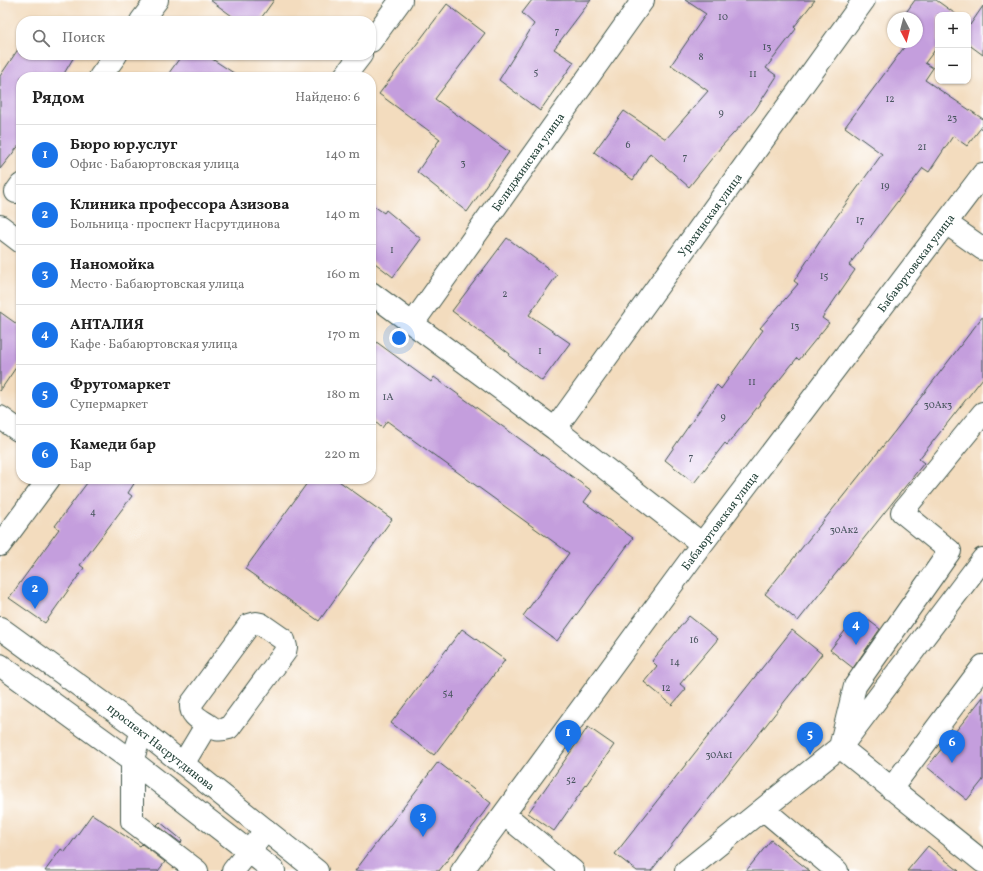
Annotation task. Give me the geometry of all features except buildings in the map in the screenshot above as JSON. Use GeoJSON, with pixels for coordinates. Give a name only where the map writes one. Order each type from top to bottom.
{"type":"FeatureCollection","features":[{"type":"Feature","properties":{"kind":"street"},"geometry":{"type":"LineString","coordinates":[[146,16],[157,0]]}},
{"type":"Feature","properties":{"kind":"street"},"geometry":{"type":"LineString","coordinates":[[376,34],[402,0]]}},
{"type":"Feature","properties":{"kind":"street","name":"Белиджинская улица"},"geometry":{"type":"LineString","coordinates":[[413,323],[643,0]]}},
{"type":"Feature","properties":{"kind":"street","name":"Урахинская улица"},"geometry":{"type":"LineString","coordinates":[[555,429],[864,0]]}},
{"type":"Feature","properties":{"kind":"street"},"geometry":{"type":"LineString","coordinates":[[104,72],[112,60]]}},
{"type":"Feature","properties":{"kind":"street"},"geometry":{"type":"LineString","coordinates":[[348,72],[357,60]]}},
{"type":"Feature","properties":{"kind":"street","name":"Бабаюртовская улица"},"geometry":{"type":"LineString","coordinates":[[462,871],[702,544],[983,174]]}},
{"type":"Feature","properties":{"kind":"street"},"geometry":{"type":"LineString","coordinates":[[946,223],[983,249]]}},
{"type":"Feature","properties":{"kind":"street"},"geometry":{"type":"LineString","coordinates":[[0,226],[16,238]]}},
{"type":"Feature","properties":{"kind":"street"},"geometry":{"type":"LineString","coordinates":[[376,297],[555,429],[702,544]]}},
{"type":"Feature","properties":{"kind":"street"},"geometry":{"type":"LineString","coordinates":[[840,747],[855,686],[950,551],[902,512],[983,413]]}},
{"type":"Feature","properties":{"kind":"street"},"geometry":{"type":"LineString","coordinates":[[0,417],[16,429]]}},
{"type":"Feature","properties":{"kind":"street"},"geometry":{"type":"LineString","coordinates":[[0,545],[44,484]]}},
{"type":"Feature","properties":{"kind":"street"},"geometry":{"type":"LineString","coordinates":[[686,871],[840,747],[983,559]]}},
{"type":"Feature","properties":{"kind":"street"},"geometry":{"type":"LineString","coordinates":[[256,623],[261,624],[284,640],[286,647],[285,652],[229,728],[216,730],[208,724],[193,714],[190,710],[190,704],[249,625],[256,623]]}},
{"type":"Feature","properties":{"kind":"street","name":"проспект Насрутдинова"},"geometry":{"type":"LineString","coordinates":[[0,628],[142,731],[318,871]]}},
{"type":"Feature","properties":{"kind":"street"},"geometry":{"type":"LineString","coordinates":[[0,666],[132,761],[249,850],[274,871]]}},
{"type":"Feature","properties":{"kind":"street"},"geometry":{"type":"LineString","coordinates":[[891,789],[983,666]]}},
{"type":"Feature","properties":{"kind":"street"},"geometry":{"type":"LineString","coordinates":[[183,764],[208,724]]}},
{"type":"Feature","properties":{"kind":"street"},"geometry":{"type":"LineString","coordinates":[[142,731],[132,761],[132,822],[197,871]]}},
{"type":"Feature","properties":{"kind":"street"},"geometry":{"type":"LineString","coordinates":[[840,747],[983,862]]}},
{"type":"Feature","properties":{"kind":"street"},"geometry":{"type":"LineString","coordinates":[[763,809],[837,871]]}},
{"type":"Feature","properties":{"kind":"street"},"geometry":{"type":"LineString","coordinates":[[504,814],[573,871]]}},
{"type":"Feature","properties":{"kind":"street"},"geometry":{"type":"LineString","coordinates":[[233,871],[266,830]]}},
{"type":"Feature","properties":{"kind":"place","name":"Клиника профессора Азизова"},"geometry":{"type":"Point","coordinates":[35,609]}},
{"type":"Feature","properties":{"kind":"place","name":"АНТАЛИЯ"},"geometry":{"type":"Point","coordinates":[856,645]}},
{"type":"Feature","properties":{"kind":"place","name":"Бюро юр.услуг"},"geometry":{"type":"Point","coordinates":[568,753]}},
{"type":"Feature","properties":{"kind":"place","name":"Фрутомаркет"},"geometry":{"type":"Point","coordinates":[810,755]}},
{"type":"Feature","properties":{"kind":"place","name":"Камеди бар"},"geometry":{"type":"Point","coordinates":[952,763]}},
{"type":"Feature","properties":{"kind":"place","name":"Наномойка"},"geometry":{"type":"Point","coordinates":[423,837]}}]}
